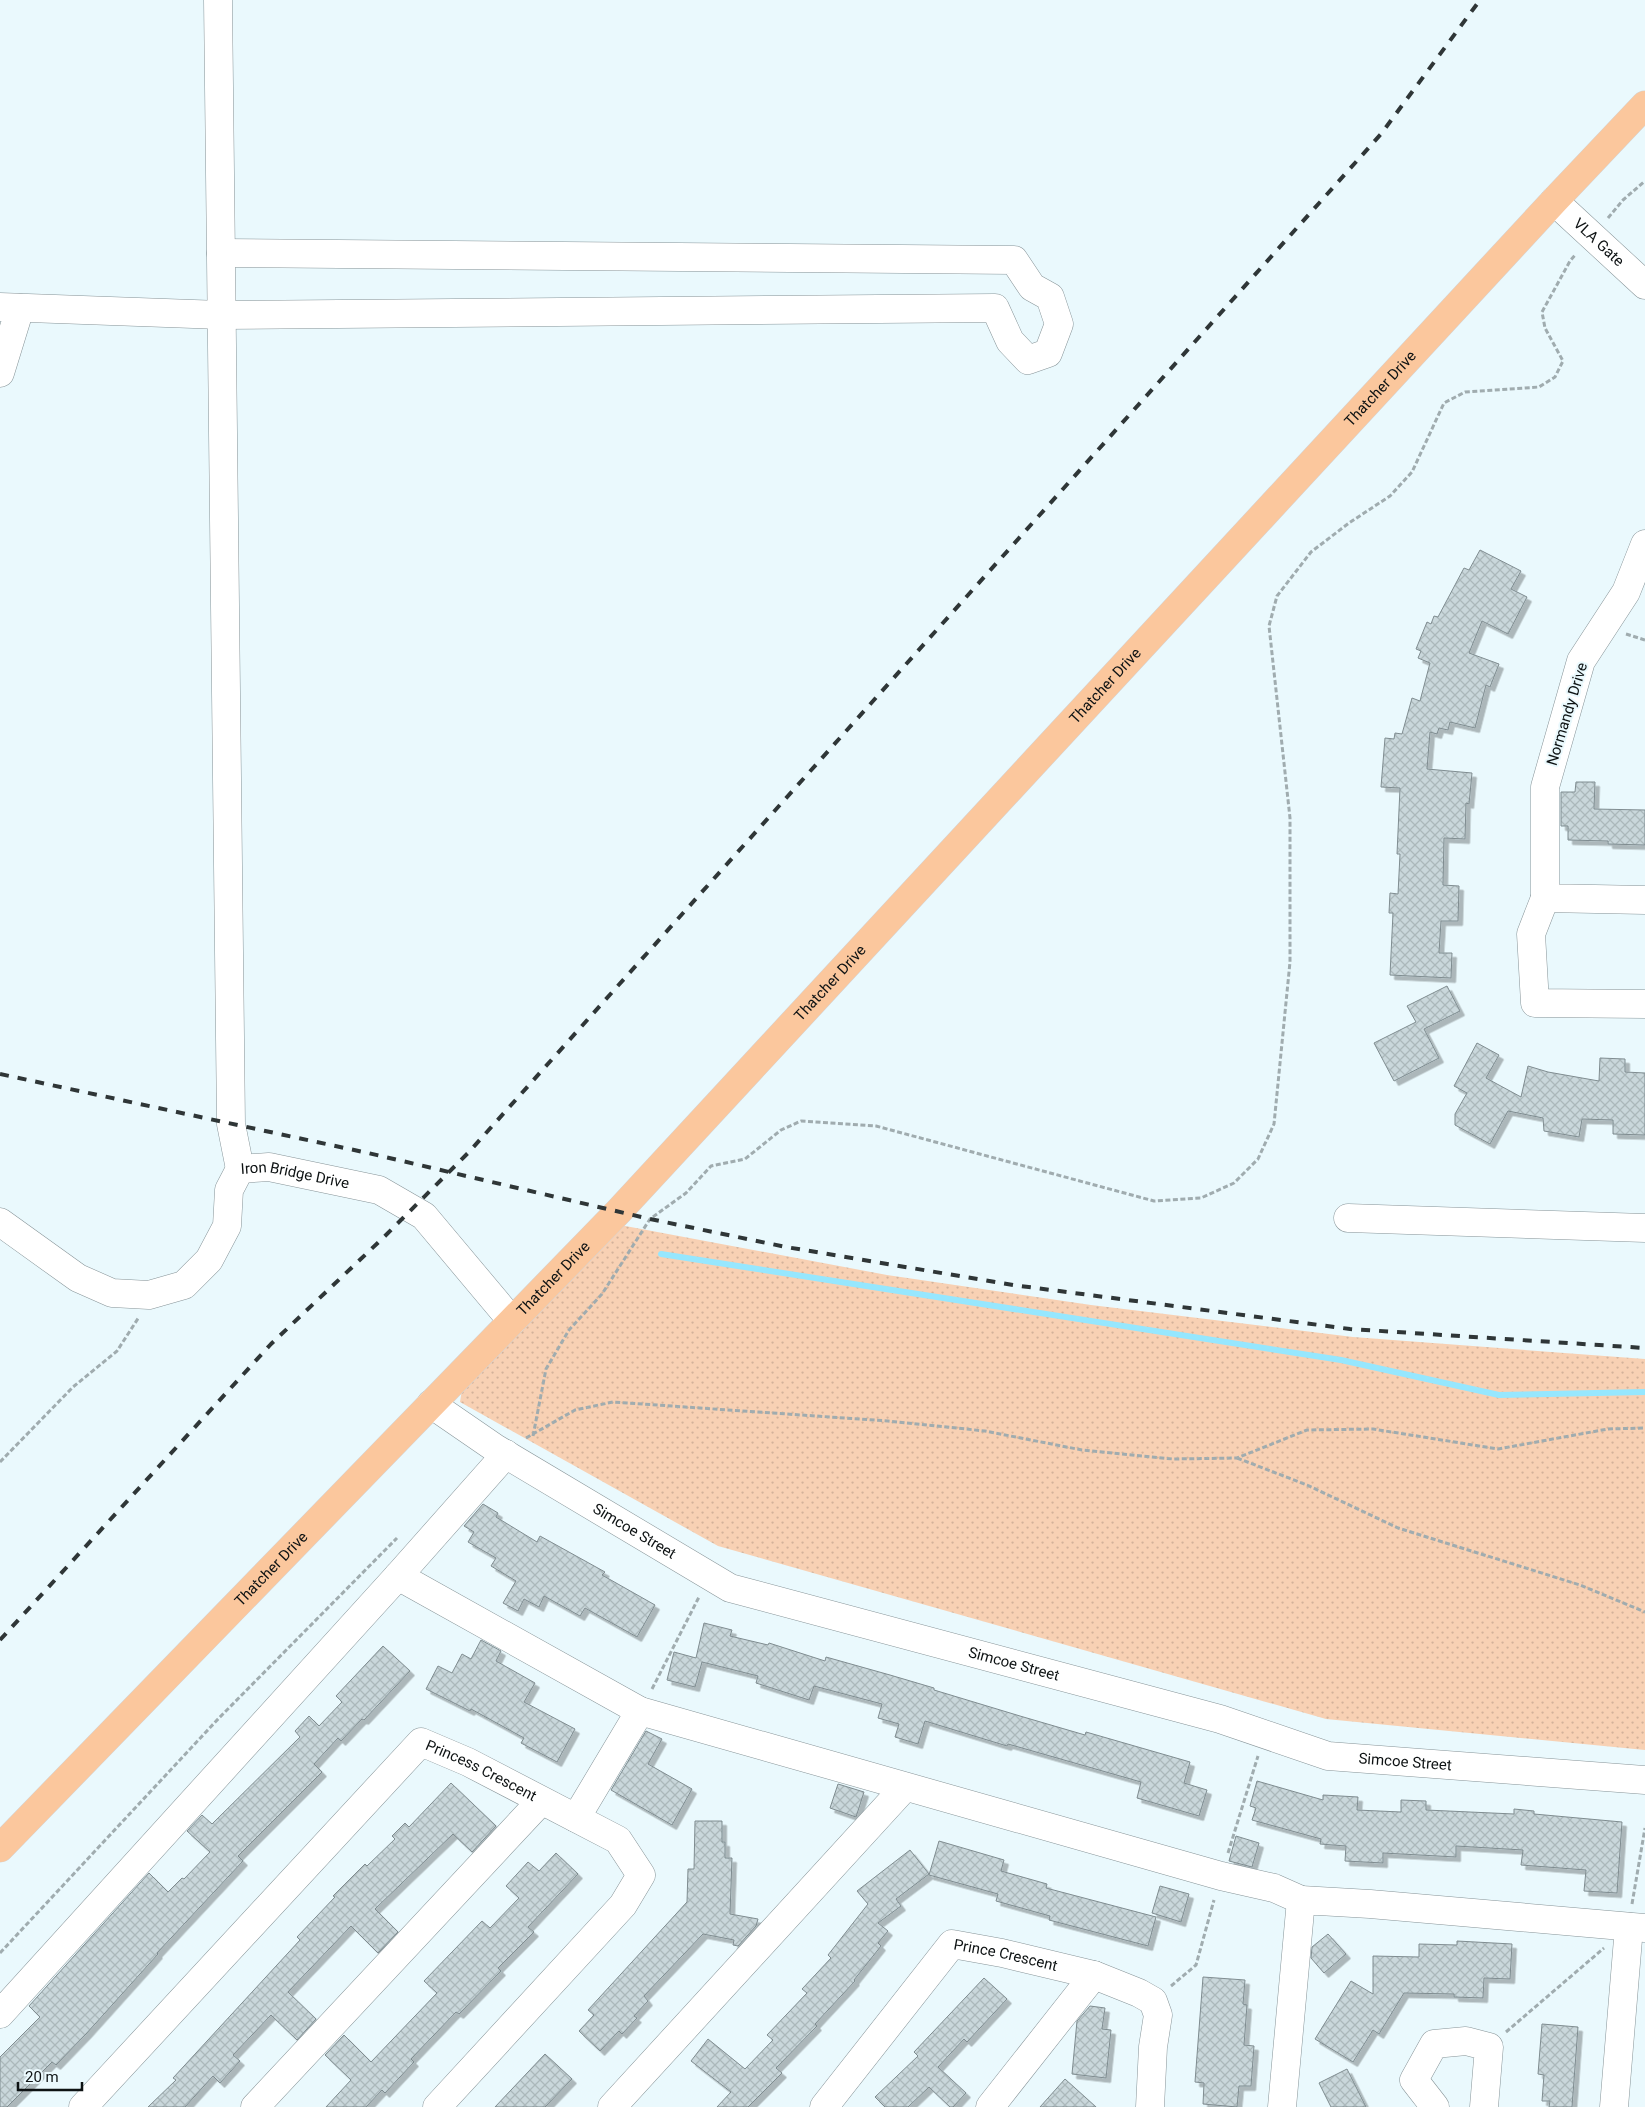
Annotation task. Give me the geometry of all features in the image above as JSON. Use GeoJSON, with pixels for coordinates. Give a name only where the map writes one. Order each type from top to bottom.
{"type":"FeatureCollection","features":[{"type":"Feature","properties":{"kind":"main road","name":"Thatcher Drive"},"geometry":{"type":"LineString","coordinates":[[0,1848],[626,1203],[1554,201],[1645,106]]}},
{"type":"Feature","properties":{"kind":"street"},"geometry":{"type":"LineString","coordinates":[[218,0],[231,1124],[240,1169]]}},
{"type":"Feature","properties":{"kind":"street","name":"VLA Gate"},"geometry":{"type":"LineString","coordinates":[[1554,201],[1645,285]]}},
{"type":"Feature","properties":{"kind":"street"},"geometry":{"type":"LineString","coordinates":[[0,373],[10,307],[221,314],[994,308],[1010,341],[1028,360],[1048,353],[1059,324],[1050,297],[1032,287],[1014,260],[221,253]]}},
{"type":"Feature","properties":{"kind":"street","name":"Normandy Drive"},"geometry":{"type":"LineString","coordinates":[[1645,544],[1626,592],[1582,661],[1545,787],[1545,898],[1531,934],[1535,1003],[1645,1004]]}},
{"type":"Feature","properties":{"kind":"street"},"geometry":{"type":"LineString","coordinates":[[1545,898],[1645,900]]}},
{"type":"Feature","properties":{"kind":"street","name":"Iron Bridge Drive"},"geometry":{"type":"LineString","coordinates":[[0,1222],[78,1278],[112,1293],[149,1296],[184,1285],[209,1260],[227,1226],[229,1190],[240,1169],[269,1167],[379,1190],[424,1216],[512,1321]]}},
{"type":"Feature","properties":{"kind":"street"},"geometry":{"type":"LineString","coordinates":[[1348,1218],[1645,1228]]}},
{"type":"Feature","properties":{"kind":"street","name":"Simcoe Street"},"geometry":{"type":"LineString","coordinates":[[431,1404],[500,1451],[730,1588],[1220,1719],[1328,1756],[1645,1780]]}},
{"type":"Feature","properties":{"kind":"street"},"geometry":{"type":"LineString","coordinates":[[0,2014],[398,1576],[500,1451]]}},
{"type":"Feature","properties":{"kind":"street"},"geometry":{"type":"LineString","coordinates":[[398,1576],[640,1710],[1221,1876],[1274,1888],[1301,1900],[1370,1904],[1637,1927],[1614,2107]]}},
{"type":"Feature","properties":{"kind":"street"},"geometry":{"type":"LineString","coordinates":[[576,1818],[640,1710]]}},
{"type":"Feature","properties":{"kind":"street","name":"Princess Crescent"},"geometry":{"type":"LineString","coordinates":[[83,2107],[422,1742],[468,1762],[618,1840],[640,1875],[623,1905],[437,2107]]}},
{"type":"Feature","properties":{"kind":"street"},"geometry":{"type":"LineString","coordinates":[[612,2107],[905,1787]]}},
{"type":"Feature","properties":{"kind":"street"},"geometry":{"type":"LineString","coordinates":[[255,2107],[541,1801]]}},
{"type":"Feature","properties":{"kind":"street"},"geometry":{"type":"LineString","coordinates":[[1282,2107],[1301,1900]]}},
{"type":"Feature","properties":{"kind":"street","name":"Prince Crescent"},"geometry":{"type":"LineString","coordinates":[[824,2107],[952,1944],[1002,1953],[1094,1976],[1139,1993],[1153,2001],[1158,2015],[1150,2107]]}},
{"type":"Feature","properties":{"kind":"street"},"geometry":{"type":"LineString","coordinates":[[990,2107],[1094,1976]]}},
{"type":"Feature","properties":{"kind":"street"},"geometry":{"type":"LineString","coordinates":[[1435,2107],[1414,2080],[1434,2044],[1466,2041],[1488,2047],[1484,2107]]}},
{"type":"Feature","properties":{"kind":"path"},"geometry":{"type":"LineString","coordinates":[[533,1436],[546,1370],[569,1330],[602,1294],[650,1219],[686,1193],[711,1166],[745,1159],[781,1130],[801,1121],[876,1126],[1154,1201],[1201,1198],[1234,1183],[1258,1159],[1274,1124],[1290,962],[1290,818],[1269,626],[1277,596],[1311,552],[1349,523],[1390,496],[1412,472],[1444,403],[1465,392],[1539,387],[1555,377],[1563,361],[1545,328],[1542,312],[1570,261],[1623,200],[1645,181]]}},
{"type":"Feature","properties":{"kind":"path"},"geometry":{"type":"LineString","coordinates":[[0,1462],[73,1387],[117,1351],[138,1319],[142,1295]]}},
{"type":"Feature","properties":{"kind":"path"},"geometry":{"type":"LineString","coordinates":[[500,1451],[533,1436],[576,1410],[613,1402],[888,1421],[975,1430],[1082,1450],[1173,1459],[1237,1458],[1307,1430],[1373,1429],[1498,1449],[1608,1429],[1645,1428]]}},
{"type":"Feature","properties":{"kind":"path"},"geometry":{"type":"LineString","coordinates":[[1237,1458],[1308,1485],[1398,1528],[1580,1585],[1645,1612]]}},
{"type":"Feature","properties":{"kind":"path"},"geometry":{"type":"LineString","coordinates":[[0,1953],[219,1718],[401,1534]]}},
{"type":"Feature","properties":{"kind":"path"},"geometry":{"type":"LineString","coordinates":[[640,1710],[710,1576]]}},
{"type":"Feature","properties":{"kind":"path"},"geometry":{"type":"LineString","coordinates":[[1488,2047],[1637,1927],[1645,1828]]}},
{"type":"Feature","properties":{"kind":"shaded area"},"geometry":{"type":"Polygon","coordinates":[[[620,1225],[887,1275],[1091,1305],[1353,1337],[1645,1359],[1645,1750],[1326,1719],[718,1546],[460,1402],[463,1383],[620,1225]]]}},
{"type":"Feature","properties":{"kind":"building"},"geometry":{"type":"Polygon","coordinates":[[[1480,550],[1521,571],[1511,589],[1527,597],[1508,634],[1482,621],[1469,653],[1499,664],[1490,687],[1486,685],[1475,728],[1450,722],[1448,730],[1439,728],[1437,734],[1430,732],[1427,769],[1472,773],[1469,804],[1466,803],[1465,839],[1444,838],[1443,885],[1459,886],[1458,921],[1441,921],[1439,953],[1452,953],[1451,978],[1390,975],[1393,913],[1389,913],[1390,893],[1398,894],[1400,854],[1397,854],[1400,788],[1381,787],[1385,738],[1394,739],[1395,733],[1402,734],[1412,698],[1420,701],[1430,663],[1418,658],[1421,651],[1416,649],[1427,622],[1431,624],[1434,616],[1438,617],[1464,568],[1469,570],[1480,550]]]}},
{"type":"Feature","properties":{"kind":"building"},"geometry":{"type":"Polygon","coordinates":[[[1576,782],[1595,782],[1594,809],[1645,810],[1645,845],[1608,844],[1608,841],[1568,840],[1568,826],[1561,826],[1561,792],[1575,792],[1576,782]]]}},
{"type":"Feature","properties":{"kind":"building"},"geometry":{"type":"Polygon","coordinates":[[[1447,986],[1460,1011],[1424,1029],[1439,1058],[1394,1081],[1374,1043],[1416,1022],[1407,1006],[1447,986]]]}},
{"type":"Feature","properties":{"kind":"building"},"geometry":{"type":"Polygon","coordinates":[[[1477,1043],[1499,1055],[1486,1078],[1521,1097],[1528,1066],[1548,1072],[1599,1081],[1600,1058],[1625,1059],[1625,1072],[1645,1073],[1645,1135],[1613,1134],[1613,1120],[1582,1119],[1579,1137],[1544,1131],[1543,1118],[1508,1111],[1490,1144],[1455,1125],[1455,1114],[1467,1093],[1454,1086],[1477,1043]]]}},
{"type":"Feature","properties":{"kind":"building"},"geometry":{"type":"Polygon","coordinates":[[[483,1504],[498,1513],[496,1517],[537,1542],[540,1536],[605,1572],[602,1575],[655,1605],[637,1637],[585,1608],[580,1616],[544,1596],[539,1607],[524,1599],[518,1611],[503,1603],[516,1581],[491,1566],[496,1558],[468,1542],[474,1532],[464,1526],[483,1504]]]}},
{"type":"Feature","properties":{"kind":"building"},"geometry":{"type":"Polygon","coordinates":[[[704,1623],[732,1630],[730,1636],[768,1645],[769,1643],[825,1661],[826,1657],[1085,1735],[1086,1732],[1190,1762],[1184,1783],[1207,1790],[1199,1816],[1137,1798],[1141,1782],[1008,1744],[1007,1746],[925,1721],[918,1744],[895,1737],[899,1724],[878,1718],[882,1704],[814,1686],[809,1700],[756,1683],[758,1676],[702,1662],[695,1687],[667,1680],[674,1652],[696,1658],[704,1623]]]}},
{"type":"Feature","properties":{"kind":"building"},"geometry":{"type":"Polygon","coordinates":[[[481,1640],[501,1651],[496,1661],[535,1683],[524,1702],[575,1729],[557,1762],[521,1743],[524,1738],[471,1709],[470,1711],[426,1689],[438,1666],[452,1673],[462,1654],[471,1659],[481,1640]]]}},
{"type":"Feature","properties":{"kind":"building"},"geometry":{"type":"Polygon","coordinates":[[[383,1646],[410,1671],[364,1720],[362,1719],[341,1741],[338,1738],[314,1764],[322,1772],[238,1856],[243,1861],[157,1953],[86,2034],[56,2065],[52,2062],[7,2107],[0,2107],[0,2057],[40,2017],[29,2006],[149,1873],[168,1892],[182,1878],[184,1879],[210,1852],[187,1831],[202,1815],[212,1824],[300,1737],[295,1731],[309,1716],[319,1726],[342,1702],[336,1696],[383,1646]]]}},
{"type":"Feature","properties":{"kind":"building"},"geometry":{"type":"Polygon","coordinates":[[[646,1731],[662,1739],[648,1764],[692,1789],[672,1825],[611,1790],[646,1731]]]}},
{"type":"Feature","properties":{"kind":"building"},"geometry":{"type":"Polygon","coordinates":[[[1257,1781],[1323,1800],[1323,1795],[1358,1797],[1357,1810],[1401,1812],[1401,1800],[1426,1801],[1426,1810],[1514,1814],[1514,1809],[1534,1811],[1534,1814],[1622,1822],[1617,1893],[1584,1891],[1586,1870],[1521,1865],[1523,1850],[1456,1846],[1456,1857],[1383,1853],[1383,1863],[1345,1861],[1346,1846],[1320,1844],[1321,1839],[1252,1820],[1256,1808],[1250,1806],[1257,1781]]]}},
{"type":"Feature","properties":{"kind":"building"},"geometry":{"type":"Polygon","coordinates":[[[451,1783],[496,1826],[472,1852],[453,1834],[375,1909],[398,1932],[378,1953],[351,1926],[288,1992],[316,2019],[297,2040],[271,2015],[233,2055],[240,2061],[220,2083],[213,2076],[185,2107],[148,2107],[176,2080],[173,2078],[300,1940],[297,1937],[335,1897],[333,1896],[365,1864],[367,1866],[395,1839],[392,1836],[405,1823],[409,1827],[451,1783]]]}},
{"type":"Feature","properties":{"kind":"building"},"geometry":{"type":"Polygon","coordinates":[[[838,1784],[864,1792],[856,1817],[830,1808],[838,1784]]]}},
{"type":"Feature","properties":{"kind":"building"},"geometry":{"type":"Polygon","coordinates":[[[695,1821],[722,1821],[722,1842],[725,1842],[725,1858],[732,1858],[730,1914],[758,1919],[756,1926],[738,1946],[733,1945],[734,1940],[703,1934],[644,1996],[648,2001],[634,2016],[637,2018],[622,2034],[619,2031],[600,2051],[579,2031],[594,2015],[588,2010],[687,1902],[688,1869],[694,1869],[695,1821]]]}},
{"type":"Feature","properties":{"kind":"building"},"geometry":{"type":"Polygon","coordinates":[[[1236,1836],[1259,1843],[1252,1867],[1229,1861],[1236,1836]]]}},
{"type":"Feature","properties":{"kind":"building"},"geometry":{"type":"Polygon","coordinates":[[[939,1841],[1004,1860],[1001,1871],[1047,1884],[1046,1888],[1156,1917],[1148,1946],[1049,1920],[1050,1916],[996,1901],[998,1894],[929,1875],[939,1841]]]}},
{"type":"Feature","properties":{"kind":"building"},"geometry":{"type":"Polygon","coordinates":[[[910,1850],[929,1874],[896,1899],[901,1906],[878,1923],[888,1931],[878,1943],[881,1946],[855,1981],[815,2024],[817,2026],[776,2068],[782,2073],[748,2107],[717,2107],[731,2092],[691,2061],[708,2039],[745,2069],[773,2040],[767,2035],[807,1993],[802,1989],[831,1958],[828,1955],[868,1904],[857,1891],[910,1850]]]}},
{"type":"Feature","properties":{"kind":"building"},"geometry":{"type":"Polygon","coordinates":[[[556,1853],[578,1874],[528,1927],[534,1932],[498,1968],[501,1971],[459,2014],[456,2012],[411,2059],[414,2062],[385,2093],[382,2090],[366,2107],[326,2107],[351,2080],[325,2055],[344,2035],[371,2062],[437,1993],[424,1981],[482,1921],[490,1928],[519,1898],[506,1886],[528,1862],[539,1871],[556,1853]]]}},
{"type":"Feature","properties":{"kind":"building"},"geometry":{"type":"Polygon","coordinates":[[[1160,1886],[1189,1894],[1181,1922],[1152,1913],[1160,1886]]]}},
{"type":"Feature","properties":{"kind":"building"},"geometry":{"type":"Polygon","coordinates":[[[1328,1934],[1346,1954],[1324,1973],[1311,1958],[1312,1947],[1328,1934]]]}},
{"type":"Feature","properties":{"kind":"building"},"geometry":{"type":"Polygon","coordinates":[[[1457,1941],[1512,1944],[1510,1979],[1484,1978],[1483,1998],[1454,1997],[1454,1994],[1404,1993],[1379,2034],[1373,2030],[1353,2062],[1315,2039],[1351,1981],[1373,1994],[1373,1956],[1419,1957],[1419,1944],[1457,1945],[1457,1941]]]}},
{"type":"Feature","properties":{"kind":"building"},"geometry":{"type":"Polygon","coordinates":[[[1203,1977],[1245,1980],[1243,2004],[1247,2005],[1244,2045],[1254,2046],[1251,2086],[1239,2086],[1237,2107],[1203,2104],[1204,2083],[1195,2082],[1203,1977]]]}},
{"type":"Feature","properties":{"kind":"building"},"geometry":{"type":"Polygon","coordinates":[[[984,1978],[1007,1999],[967,2042],[964,2039],[938,2067],[966,2093],[953,2107],[950,2107],[929,2087],[908,2107],[885,2107],[875,2097],[918,2056],[914,2052],[984,1978]]]}},
{"type":"Feature","properties":{"kind":"building"},"geometry":{"type":"Polygon","coordinates":[[[1090,2006],[1105,2008],[1102,2029],[1111,2030],[1106,2078],[1072,2074],[1077,2021],[1090,2006]]]}},
{"type":"Feature","properties":{"kind":"building"},"geometry":{"type":"Polygon","coordinates":[[[1542,2024],[1578,2027],[1572,2107],[1549,2107],[1550,2101],[1542,2101],[1544,2075],[1538,2074],[1542,2024]]]}},
{"type":"Feature","properties":{"kind":"building"},"geometry":{"type":"Polygon","coordinates":[[[545,2054],[572,2079],[545,2107],[495,2107],[545,2054]]]}},
{"type":"Feature","properties":{"kind":"building"},"geometry":{"type":"Polygon","coordinates":[[[1347,2069],[1366,2107],[1331,2107],[1319,2083],[1347,2069]]]}},
{"type":"Feature","properties":{"kind":"building"},"geometry":{"type":"Polygon","coordinates":[[[1065,2079],[1096,2107],[1040,2107],[1065,2079]]]}},
{"type":"Feature","properties":{"kind":"waterway"},"geometry":{"type":"LineString","coordinates":[[661,1254],[1341,1360],[1499,1395],[1645,1392]]}},
{"type":"Feature","properties":{"kind":"railway"},"geometry":{"type":"LineString","coordinates":[[0,1640],[271,1344],[384,1237],[469,1152],[1381,134],[1480,0]]}},
{"type":"Feature","properties":{"kind":"railway"},"geometry":{"type":"LineString","coordinates":[[0,1074],[368,1153],[650,1219],[786,1247],[1013,1285],[1350,1329],[1645,1348]]}}]}
